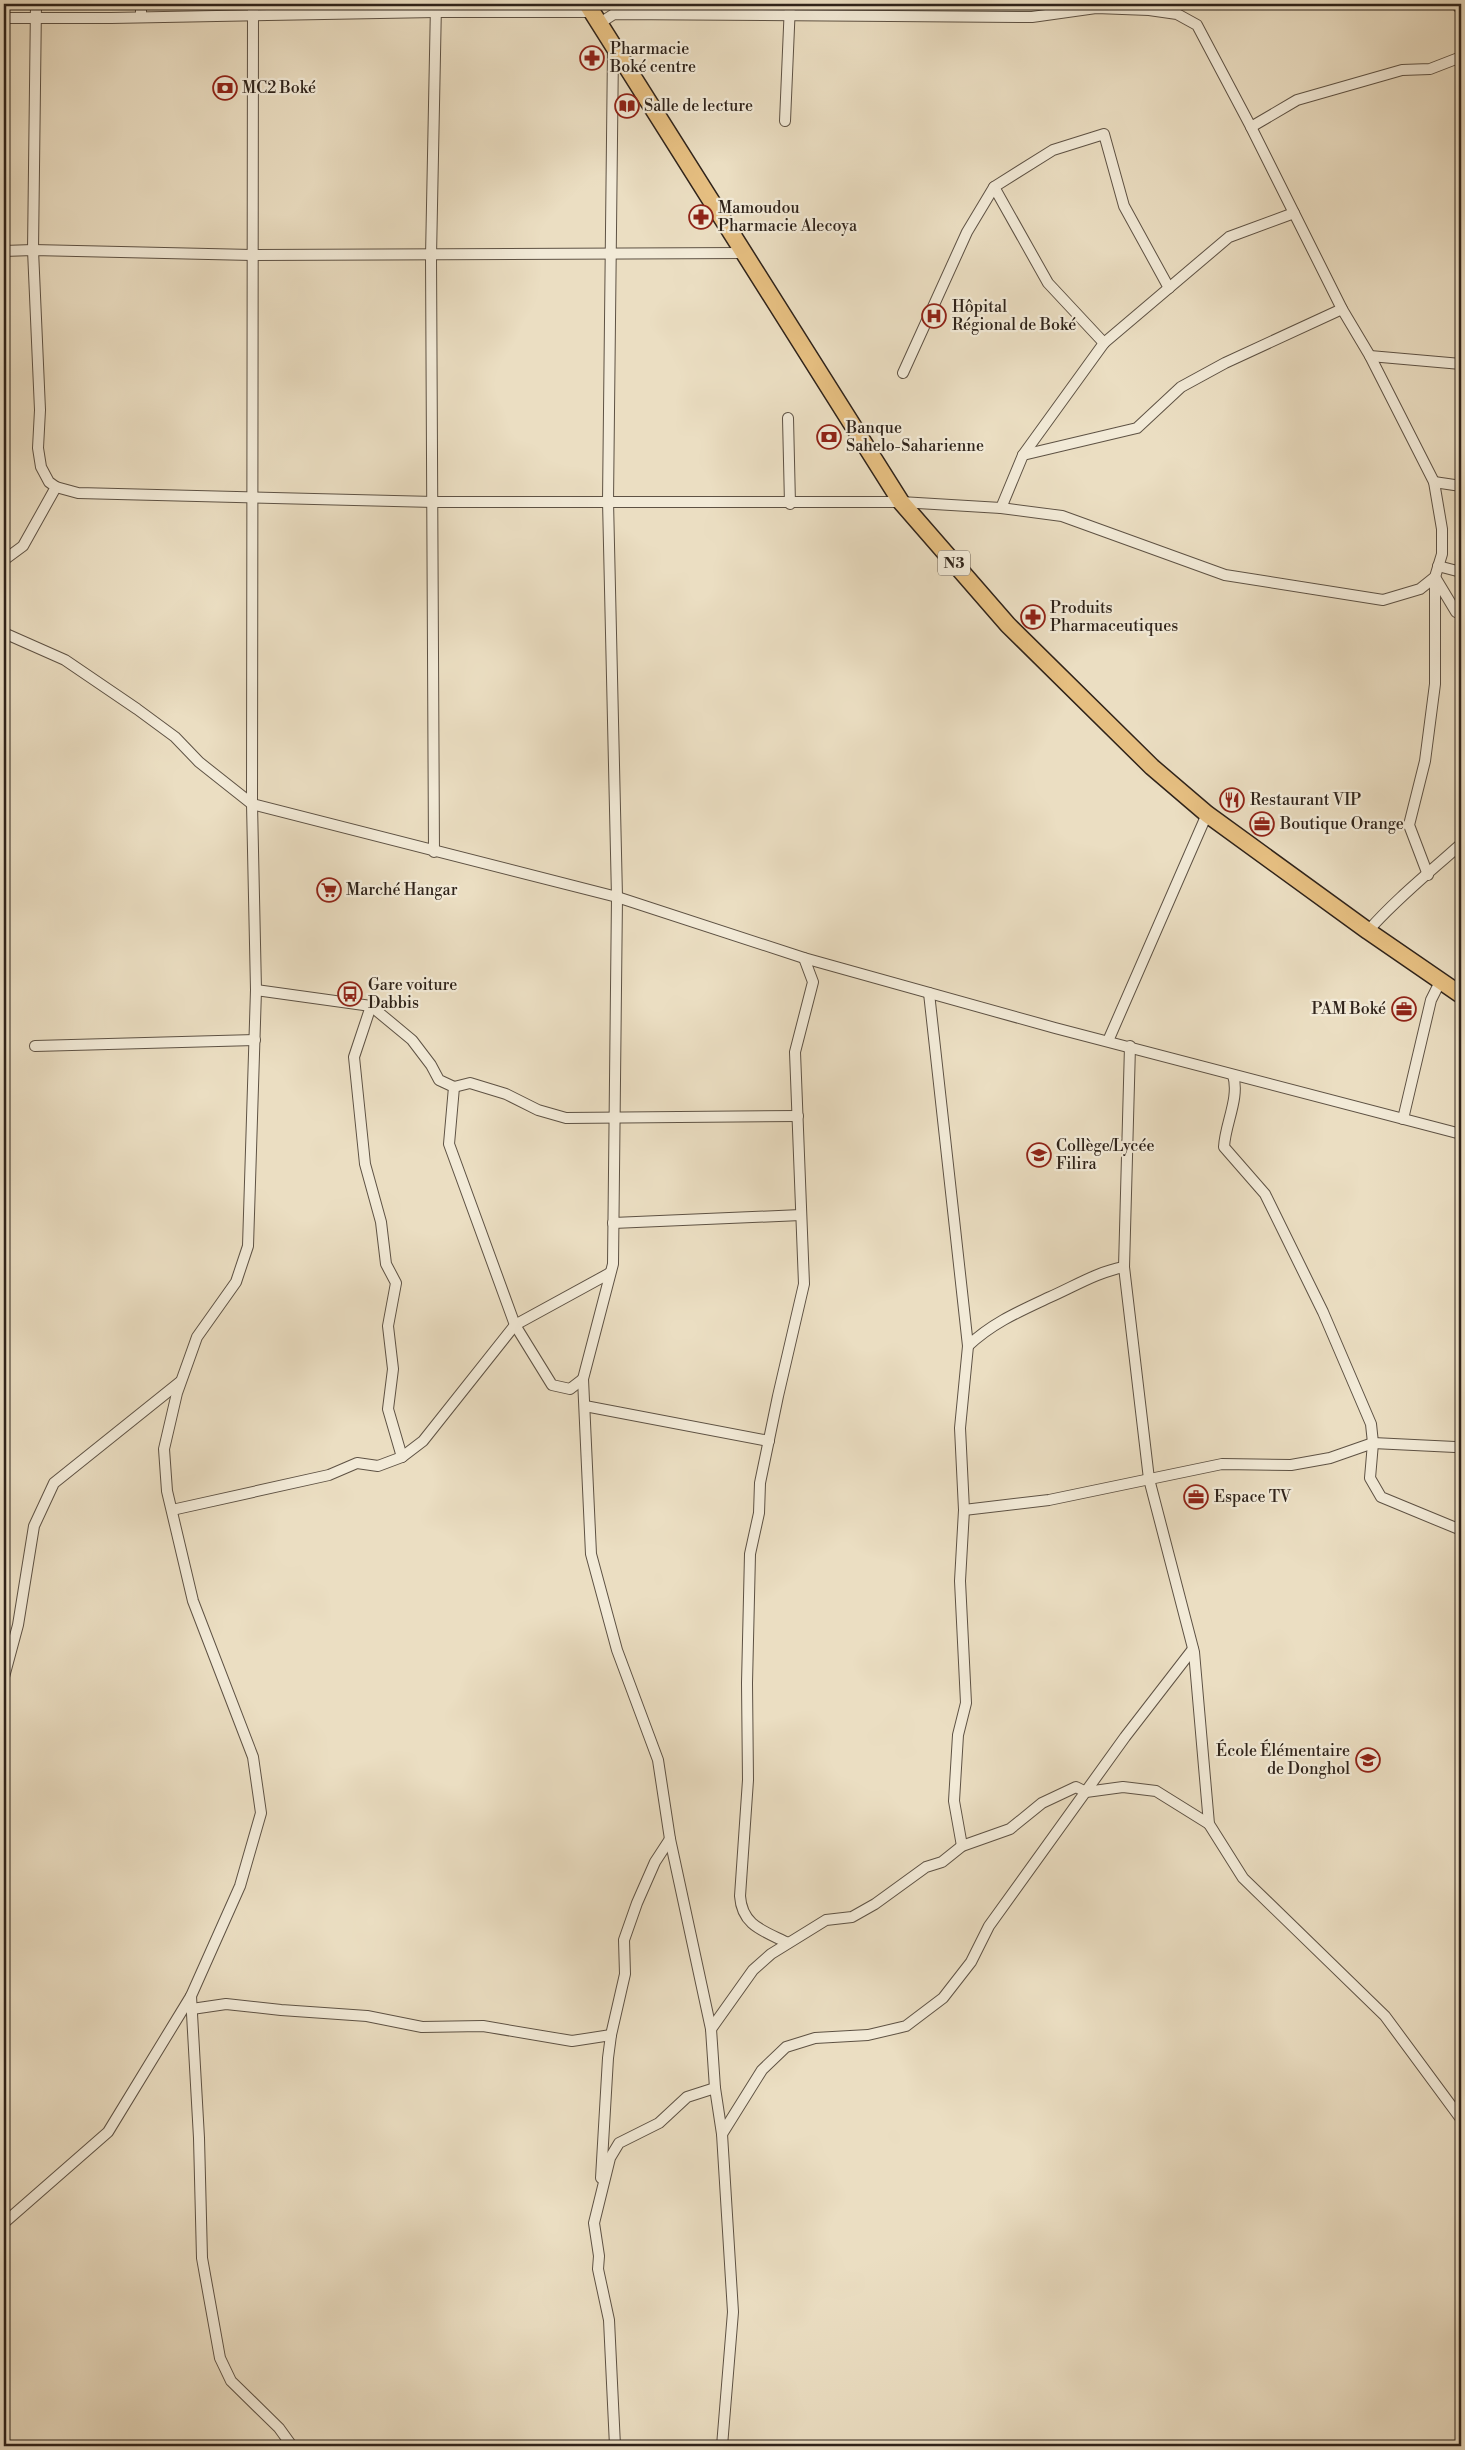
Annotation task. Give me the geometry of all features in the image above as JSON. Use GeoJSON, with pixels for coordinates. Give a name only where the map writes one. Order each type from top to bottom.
{"type":"FeatureCollection","features":[{"type":"Feature","properties":{"kind":"highway","name":"N3"},"geometry":{"type":"LineString","coordinates":[[601,11],[613,47],[902,502],[1008,625],[1152,767],[1207,814],[1368,931],[1461,995]]}},
{"type":"Feature","properties":{"kind":"street"},"geometry":{"type":"LineString","coordinates":[[36,4],[33,250],[40,410],[38,448],[41,467],[48,482],[56,487],[78,493],[434,502],[608,500],[790,504],[902,502],[1001,508],[1062,516],[1225,574],[1290,583],[1383,600],[1420,589],[1435,577]]}},
{"type":"Feature","properties":{"kind":"street"},"geometry":{"type":"LineString","coordinates":[[141,4],[141,18]]}},
{"type":"Feature","properties":{"kind":"street"},"geometry":{"type":"LineString","coordinates":[[785,121],[790,4]]}},
{"type":"Feature","properties":{"kind":"street"},"geometry":{"type":"LineString","coordinates":[[1456,4],[1461,10]]}},
{"type":"Feature","properties":{"kind":"street"},"geometry":{"type":"LineString","coordinates":[[4,18],[141,18],[253,9],[436,8],[790,15],[1032,17],[1096,8],[1149,10],[1176,14],[1197,25],[1251,127],[1342,309],[1370,356],[1434,482],[1442,529],[1442,554],[1435,577],[1435,684],[1425,761],[1409,825],[1428,875]]}},
{"type":"Feature","properties":{"kind":"street"},"geometry":{"type":"LineString","coordinates":[[434,852],[434,502],[430,256],[436,8]]}},
{"type":"Feature","properties":{"kind":"street"},"geometry":{"type":"LineString","coordinates":[[4,2223],[108,2132],[191,1996],[240,1886],[261,1813],[253,1757],[193,1601],[167,1491],[164,1449],[181,1381],[197,1337],[236,1282],[248,1246],[256,990],[252,804],[253,9]]}},
{"type":"Feature","properties":{"kind":"street"},"geometry":{"type":"LineString","coordinates":[[613,47],[608,500],[617,897],[613,1120],[613,1264],[583,1380],[592,1554],[617,1650],[658,1760],[670,1839],[711,2029],[715,2088],[722,2134],[734,2312],[722,2446]]}},
{"type":"Feature","properties":{"kind":"street"},"geometry":{"type":"LineString","coordinates":[[1251,127],[1297,100],[1402,70],[1430,69],[1461,57]]}},
{"type":"Feature","properties":{"kind":"street"},"geometry":{"type":"LineString","coordinates":[[904,373],[967,232],[994,188],[1053,150],[1104,134],[1124,206],[1169,288]]}},
{"type":"Feature","properties":{"kind":"street"},"geometry":{"type":"LineString","coordinates":[[994,188],[1048,283],[1104,343]]}},
{"type":"Feature","properties":{"kind":"street"},"geometry":{"type":"LineString","coordinates":[[1001,508],[1023,455],[1104,343],[1229,237],[1294,214]]}},
{"type":"Feature","properties":{"kind":"street"},"geometry":{"type":"LineString","coordinates":[[4,251],[430,256],[612,252],[744,253]]}},
{"type":"Feature","properties":{"kind":"street"},"geometry":{"type":"LineString","coordinates":[[1023,455],[1137,428],[1181,387],[1225,363],[1342,309]]}},
{"type":"Feature","properties":{"kind":"street"},"geometry":{"type":"LineString","coordinates":[[1370,356],[1461,364]]}},
{"type":"Feature","properties":{"kind":"street"},"geometry":{"type":"LineString","coordinates":[[788,418],[790,504]]}},
{"type":"Feature","properties":{"kind":"street"},"geometry":{"type":"LineString","coordinates":[[1434,482],[1461,486]]}},
{"type":"Feature","properties":{"kind":"street"},"geometry":{"type":"LineString","coordinates":[[4,560],[22,546],[56,487]]}},
{"type":"Feature","properties":{"kind":"street"},"geometry":{"type":"LineString","coordinates":[[1438,566],[1460,572]]}},
{"type":"Feature","properties":{"kind":"street"},"geometry":{"type":"LineString","coordinates":[[1435,577],[1456,612],[1461,614]]}},
{"type":"Feature","properties":{"kind":"street"},"geometry":{"type":"LineString","coordinates":[[4,633],[65,660],[129,703],[175,737],[199,762],[252,804],[434,852],[617,897],[804,958],[928,993],[1461,1134]]}},
{"type":"Feature","properties":{"kind":"street"},"geometry":{"type":"LineString","coordinates":[[1108,1041],[1207,814]]}},
{"type":"Feature","properties":{"kind":"street"},"geometry":{"type":"LineString","coordinates":[[1368,931],[1386,910],[1461,844]]}},
{"type":"Feature","properties":{"kind":"street"},"geometry":{"type":"LineString","coordinates":[[788,1943],[755,1927],[741,1910],[740,1896],[748,1780],[747,1684],[750,1554],[759,1513],[760,1482],[804,1284],[795,1052],[813,982],[804,958]]}},
{"type":"Feature","properties":{"kind":"street"},"geometry":{"type":"LineString","coordinates":[[1403,1119],[1431,1000],[1440,982]]}},
{"type":"Feature","properties":{"kind":"street"},"geometry":{"type":"LineString","coordinates":[[256,990],[372,1006],[412,1040],[432,1065],[439,1080],[454,1087],[470,1083],[497,1091],[538,1110],[566,1118],[613,1120],[798,1116]]}},
{"type":"Feature","properties":{"kind":"street"},"geometry":{"type":"LineString","coordinates":[[928,993],[968,1346],[960,1428],[964,1510],[960,1582],[966,1703],[958,1735],[954,1801],[962,1846]]}},
{"type":"Feature","properties":{"kind":"street"},"geometry":{"type":"LineString","coordinates":[[372,1006],[354,1057],[365,1164],[381,1222],[386,1264],[396,1283],[388,1326],[393,1369],[388,1409],[402,1457]]}},
{"type":"Feature","properties":{"kind":"street"},"geometry":{"type":"LineString","coordinates":[[35,1046],[255,1040]]}},
{"type":"Feature","properties":{"kind":"street"},"geometry":{"type":"LineString","coordinates":[[1130,1046],[1124,1267],[1149,1478],[1193,1649],[1209,1824]]}},
{"type":"Feature","properties":{"kind":"street"},"geometry":{"type":"LineString","coordinates":[[1233,1075],[1236,1085],[1224,1135],[1224,1148],[1265,1194],[1327,1321],[1371,1424],[1373,1443],[1370,1478],[1381,1497],[1461,1530]]}},
{"type":"Feature","properties":{"kind":"street"},"geometry":{"type":"LineString","coordinates":[[454,1087],[449,1144],[515,1325],[552,1385],[570,1389],[583,1380]]}},
{"type":"Feature","properties":{"kind":"street"},"geometry":{"type":"LineString","coordinates":[[613,1223],[801,1215]]}},
{"type":"Feature","properties":{"kind":"street"},"geometry":{"type":"LineString","coordinates":[[968,1346],[981,1334],[1013,1313],[1104,1271],[1124,1267]]}},
{"type":"Feature","properties":{"kind":"street"},"geometry":{"type":"LineString","coordinates":[[172,1510],[329,1475],[357,1463],[378,1466],[402,1457],[423,1442],[515,1325],[610,1273]]}},
{"type":"Feature","properties":{"kind":"street"},"geometry":{"type":"LineString","coordinates":[[4,1677],[18,1626],[34,1526],[54,1483],[181,1381]]}},
{"type":"Feature","properties":{"kind":"street"},"geometry":{"type":"LineString","coordinates":[[585,1406],[769,1441]]}},
{"type":"Feature","properties":{"kind":"street"},"geometry":{"type":"LineString","coordinates":[[964,1510],[1049,1500],[1222,1464],[1291,1465],[1330,1458],[1373,1443],[1455,1447]]}},
{"type":"Feature","properties":{"kind":"street"},"geometry":{"type":"LineString","coordinates":[[722,2134],[762,2070],[786,2047],[815,2038],[868,2034],[906,2026],[943,1998],[971,1962],[989,1926],[1193,1649]]}},
{"type":"Feature","properties":{"kind":"street"},"geometry":{"type":"LineString","coordinates":[[711,2029],[753,1970],[771,1954],[826,1920],[852,1917],[875,1904],[926,1867],[942,1862],[962,1846],[1010,1829],[1042,1803],[1076,1787],[1086,1792],[1123,1787],[1156,1791],[1209,1824],[1244,1878],[1386,2016],[1461,2119]]}},
{"type":"Feature","properties":{"kind":"street"},"geometry":{"type":"LineString","coordinates":[[600,2198],[611,2035],[625,1974],[624,1940],[637,1903],[655,1862],[670,1839]]}},
{"type":"Feature","properties":{"kind":"street"},"geometry":{"type":"LineString","coordinates":[[191,1996],[199,2138],[202,2258],[220,2358],[232,2381],[279,2428],[292,2446]]}},
{"type":"Feature","properties":{"kind":"street"},"geometry":{"type":"LineString","coordinates":[[192,2009],[226,2004],[367,2016],[422,2027],[483,2026],[572,2041],[611,2035]]}},
{"type":"Feature","properties":{"kind":"street"},"geometry":{"type":"LineString","coordinates":[[615,2446],[609,2320],[598,2270],[599,2256],[594,2223],[610,2158],[619,2143],[659,2123],[687,2097],[715,2088]]}},
{"type":"Feature","properties":{"kind":"place","name":"Pharmacie Boké centre"},"geometry":{"type":"Point","coordinates":[592,58]}},
{"type":"Feature","properties":{"kind":"place","name":"MC2 Boké"},"geometry":{"type":"Point","coordinates":[225,88]}},
{"type":"Feature","properties":{"kind":"place","name":"Salle de lecture"},"geometry":{"type":"Point","coordinates":[627,106]}},
{"type":"Feature","properties":{"kind":"place","name":"Mamoudou Pharmacie Alecoya"},"geometry":{"type":"Point","coordinates":[701,217]}},
{"type":"Feature","properties":{"kind":"place","name":"Hôpital Régional de Boké"},"geometry":{"type":"Point","coordinates":[934,316]}},
{"type":"Feature","properties":{"kind":"place","name":"Banque Sahelo-Saharienne"},"geometry":{"type":"Point","coordinates":[829,437]}},
{"type":"Feature","properties":{"kind":"place","name":"Produits Pharmaceutiques"},"geometry":{"type":"Point","coordinates":[1033,617]}},
{"type":"Feature","properties":{"kind":"place","name":"Restaurant VIP"},"geometry":{"type":"Point","coordinates":[1232,800]}},
{"type":"Feature","properties":{"kind":"place","name":"Boutique Orange"},"geometry":{"type":"Point","coordinates":[1262,824]}},
{"type":"Feature","properties":{"kind":"place","name":"Marché Hangar"},"geometry":{"type":"Point","coordinates":[329,890]}},
{"type":"Feature","properties":{"kind":"place","name":"Gare voiture Dabbis"},"geometry":{"type":"Point","coordinates":[350,994]}},
{"type":"Feature","properties":{"kind":"place","name":"PAM Boké"},"geometry":{"type":"Point","coordinates":[1404,1009]}},
{"type":"Feature","properties":{"kind":"place","name":"Collège/Lycée Filira"},"geometry":{"type":"Point","coordinates":[1039,1155]}},
{"type":"Feature","properties":{"kind":"place","name":"Espace TV"},"geometry":{"type":"Point","coordinates":[1196,1497]}},
{"type":"Feature","properties":{"kind":"place","name":"École Élémentaire de Donghol"},"geometry":{"type":"Point","coordinates":[1368,1760]}}]}
